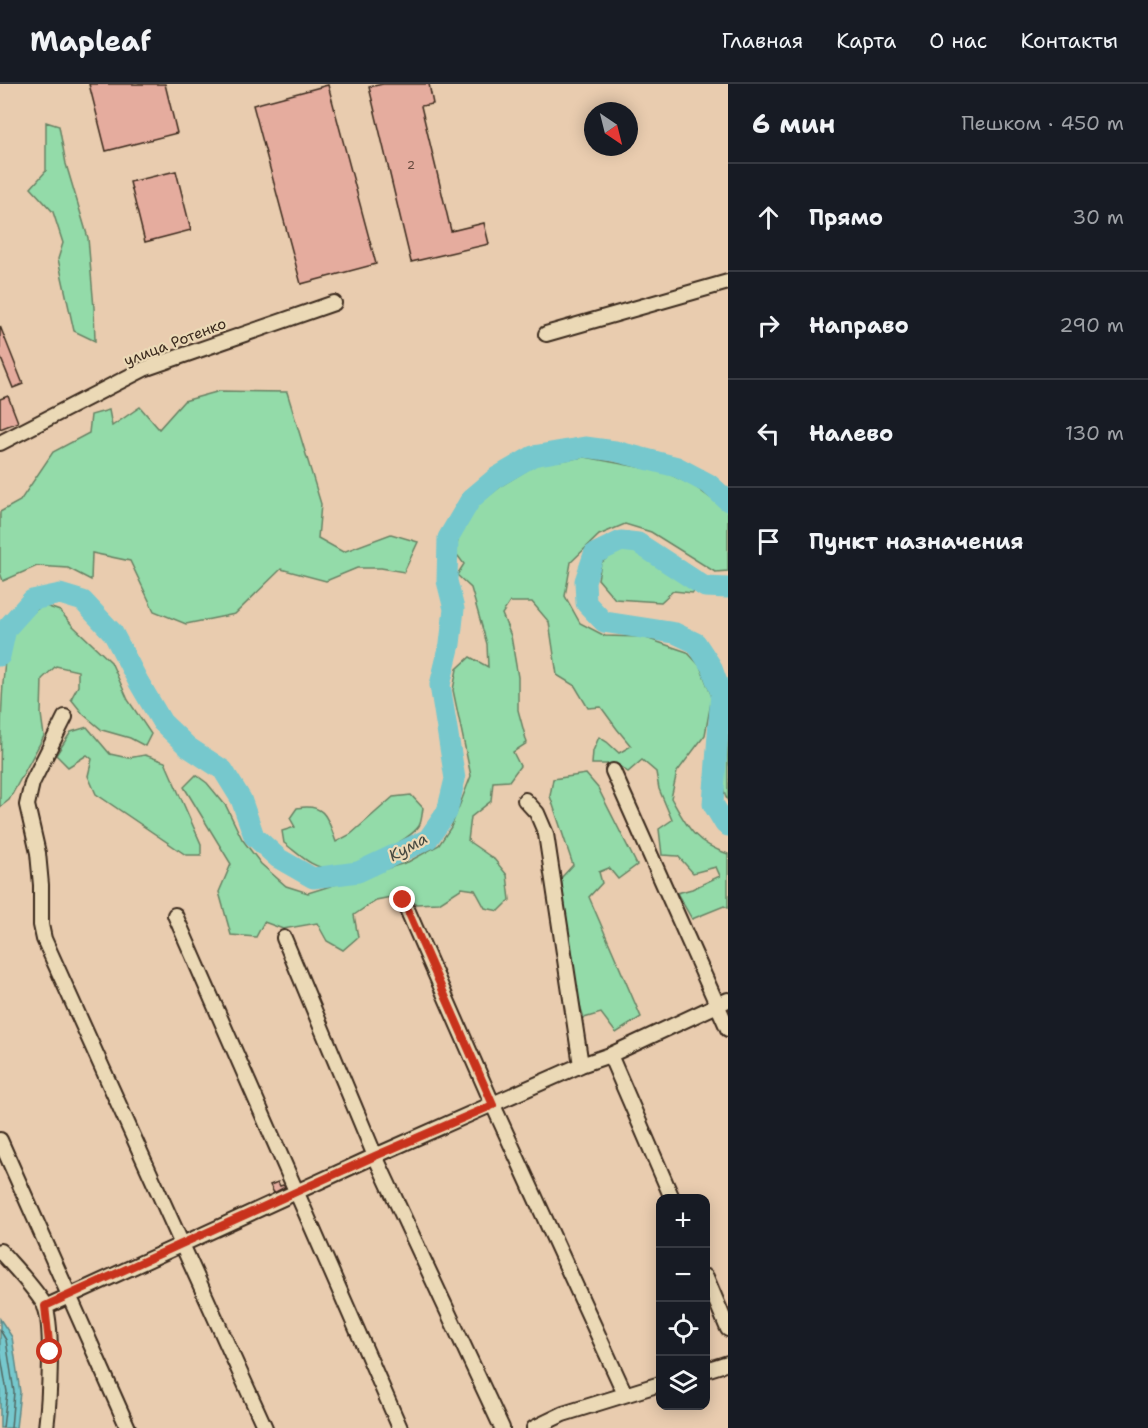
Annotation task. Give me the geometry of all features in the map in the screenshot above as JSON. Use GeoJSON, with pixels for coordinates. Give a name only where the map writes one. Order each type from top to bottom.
{"type":"FeatureCollection","features":[{"type":"Feature","properties":{"kind":"street"},"geometry":{"type":"LineString","coordinates":[[546,334],[728,282]]}},
{"type":"Feature","properties":{"kind":"street","name":"улица Ротенко"},"geometry":{"type":"LineString","coordinates":[[0,442],[144,369],[334,303]]}},
{"type":"Feature","properties":{"kind":"street"},"geometry":{"type":"LineString","coordinates":[[65,717],[32,783],[27,805],[38,853],[41,924],[44,939],[265,1428]]}},
{"type":"Feature","properties":{"kind":"street"},"geometry":{"type":"LineString","coordinates":[[614,771],[722,1003],[728,1029]]}},
{"type":"Feature","properties":{"kind":"street"},"geometry":{"type":"LineString","coordinates":[[525,801],[537,813],[546,834],[581,1065]]}},
{"type":"Feature","properties":{"kind":"street"},"geometry":{"type":"LineString","coordinates":[[403,900],[493,1105],[626,1394]]}},
{"type":"Feature","properties":{"kind":"street"},"geometry":{"type":"LineString","coordinates":[[175,915],[400,1428]]}},
{"type":"Feature","properties":{"kind":"street"},"geometry":{"type":"LineString","coordinates":[[284,938],[375,1156],[502,1428]]}},
{"type":"Feature","properties":{"kind":"street"},"geometry":{"type":"LineString","coordinates":[[45,1306],[375,1156],[581,1065],[610,1055],[722,1003]]}},
{"type":"Feature","properties":{"kind":"street"},"geometry":{"type":"LineString","coordinates":[[610,1055],[670,1194]]}},
{"type":"Feature","properties":{"kind":"street"},"geometry":{"type":"LineString","coordinates":[[0,1140],[128,1428]]}},
{"type":"Feature","properties":{"kind":"street"},"geometry":{"type":"LineString","coordinates":[[0,1251],[23,1276],[45,1306],[50,1352],[46,1428]]}},
{"type":"Feature","properties":{"kind":"street"},"geometry":{"type":"LineString","coordinates":[[710,1288],[728,1329]]}},
{"type":"Feature","properties":{"kind":"street"},"geometry":{"type":"LineString","coordinates":[[710,1368],[728,1363]]}},
{"type":"Feature","properties":{"kind":"street"},"geometry":{"type":"LineString","coordinates":[[534,1428],[563,1414],[656,1385]]}},
{"type":"Feature","properties":{"kind":"green space"},"geometry":{"type":"Polygon","coordinates":[[[46,122],[59,126],[66,164],[88,238],[95,341],[74,331],[58,259],[63,243],[53,212],[31,188],[46,171],[46,122]]]}},
{"type":"Feature","properties":{"kind":"green space"},"geometry":{"type":"Polygon","coordinates":[[[220,391],[287,392],[321,504],[318,538],[343,552],[391,534],[418,542],[404,572],[381,568],[357,568],[326,581],[281,569],[235,614],[186,624],[154,611],[130,561],[92,553],[91,580],[68,568],[37,566],[3,581],[0,573],[0,512],[20,501],[53,452],[89,433],[91,415],[109,410],[112,426],[140,407],[159,429],[184,401],[220,391]]]}},
{"type":"Feature","properties":{"kind":"green space"},"geometry":{"type":"Polygon","coordinates":[[[585,457],[665,472],[694,486],[728,511],[728,571],[715,572],[651,532],[625,524],[599,535],[571,562],[565,596],[580,623],[605,636],[643,637],[687,652],[700,666],[712,697],[705,735],[677,772],[671,798],[693,833],[707,844],[728,854],[728,908],[724,906],[692,919],[677,893],[720,876],[716,867],[693,873],[678,856],[662,855],[659,829],[672,820],[659,789],[656,772],[642,760],[628,772],[616,764],[592,764],[593,751],[599,737],[619,753],[631,746],[601,707],[588,708],[575,686],[557,675],[549,622],[532,602],[510,602],[502,614],[511,636],[518,677],[518,710],[527,743],[513,752],[520,766],[509,781],[493,782],[491,801],[471,817],[468,841],[494,859],[507,875],[510,900],[499,911],[485,908],[475,890],[462,888],[439,903],[416,904],[406,894],[376,900],[354,915],[358,937],[343,950],[327,941],[317,923],[283,929],[264,922],[256,937],[231,935],[219,892],[231,864],[184,787],[196,775],[207,783],[226,806],[242,839],[261,864],[286,886],[308,893],[408,862],[439,845],[451,827],[471,776],[453,690],[457,669],[470,657],[488,667],[487,644],[471,588],[457,575],[464,564],[455,552],[459,535],[475,507],[504,484],[537,464],[585,457]]]}},
{"type":"Feature","properties":{"kind":"green space"},"geometry":{"type":"Polygon","coordinates":[[[636,548],[694,588],[693,593],[673,591],[661,602],[615,599],[598,579],[601,563],[616,551],[636,548]]]}},
{"type":"Feature","properties":{"kind":"green space"},"geometry":{"type":"Polygon","coordinates":[[[43,605],[60,611],[111,662],[128,700],[151,734],[145,746],[130,738],[102,730],[83,714],[71,699],[78,686],[78,671],[56,666],[42,679],[41,714],[44,736],[9,800],[0,807],[1,715],[7,645],[14,628],[43,605]]]}},
{"type":"Feature","properties":{"kind":"green space"},"geometry":{"type":"Polygon","coordinates":[[[87,727],[110,754],[128,758],[145,755],[165,762],[201,844],[201,855],[186,855],[96,794],[88,776],[92,759],[87,755],[68,767],[56,755],[71,732],[87,727]]]}},
{"type":"Feature","properties":{"kind":"green space"},"geometry":{"type":"Polygon","coordinates":[[[728,735],[728,801],[722,778],[728,735]]]}},
{"type":"Feature","properties":{"kind":"green space"},"geometry":{"type":"Polygon","coordinates":[[[586,774],[598,788],[637,865],[618,879],[609,868],[599,872],[602,883],[589,897],[641,1017],[616,1033],[601,1013],[584,1018],[575,989],[561,878],[573,865],[550,796],[553,779],[586,774]]]}},
{"type":"Feature","properties":{"kind":"green space"},"geometry":{"type":"Polygon","coordinates":[[[411,795],[423,808],[419,826],[392,846],[352,864],[332,869],[318,866],[284,843],[282,831],[295,827],[290,818],[297,808],[307,807],[320,810],[328,820],[336,842],[351,834],[393,797],[411,795]]]}},
{"type":"Feature","properties":{"kind":"water"},"geometry":{"type":"Polygon","coordinates":[[[0,1319],[12,1337],[20,1392],[16,1428],[0,1428],[0,1319]]]}},
{"type":"Feature","properties":{"kind":"building"},"geometry":{"type":"Polygon","coordinates":[[[89,84],[165,84],[177,133],[106,151],[89,84]]]}},
{"type":"Feature","properties":{"kind":"building"},"geometry":{"type":"Polygon","coordinates":[[[383,84],[429,84],[433,104],[421,106],[451,231],[484,223],[489,244],[411,262],[369,87],[383,84]]]}},
{"type":"Feature","properties":{"kind":"building"},"geometry":{"type":"Polygon","coordinates":[[[328,85],[376,264],[301,284],[253,105],[328,85]]]}},
{"type":"Feature","properties":{"kind":"building"},"geometry":{"type":"Polygon","coordinates":[[[176,171],[191,230],[145,242],[130,182],[176,171]]]}},
{"type":"Feature","properties":{"kind":"building"},"geometry":{"type":"Polygon","coordinates":[[[0,326],[23,384],[13,388],[0,356],[0,326]]]}},
{"type":"Feature","properties":{"kind":"building"},"geometry":{"type":"Polygon","coordinates":[[[8,396],[18,422],[0,429],[0,399],[8,396]]]}},
{"type":"Feature","properties":{"kind":"building"},"geometry":{"type":"Polygon","coordinates":[[[278,1182],[280,1186],[285,1187],[274,1193],[270,1185],[278,1182]]]}},
{"type":"Feature","properties":{"kind":"waterway","name":"Кума"},"geometry":{"type":"LineString","coordinates":[[0,656],[6,629],[32,600],[60,594],[83,601],[113,633],[162,722],[188,747],[223,770],[241,799],[254,836],[278,858],[313,878],[358,872],[428,839],[447,812],[455,779],[440,685],[450,644],[454,609],[447,581],[448,538],[471,499],[497,477],[533,456],[585,447],[615,451],[677,467],[709,484],[728,501]]}},
{"type":"Feature","properties":{"kind":"waterway","name":"Кума"},"geometry":{"type":"LineString","coordinates":[[728,588],[705,587],[638,543],[621,541],[594,554],[585,581],[586,603],[604,622],[675,633],[696,643],[711,666],[721,693],[713,804],[728,826]]}},
{"type":"Feature","properties":{"kind":"route"},"geometry":{"type":"LineString","coordinates":[[50,1352],[45,1306],[493,1105],[403,900]]}}]}
